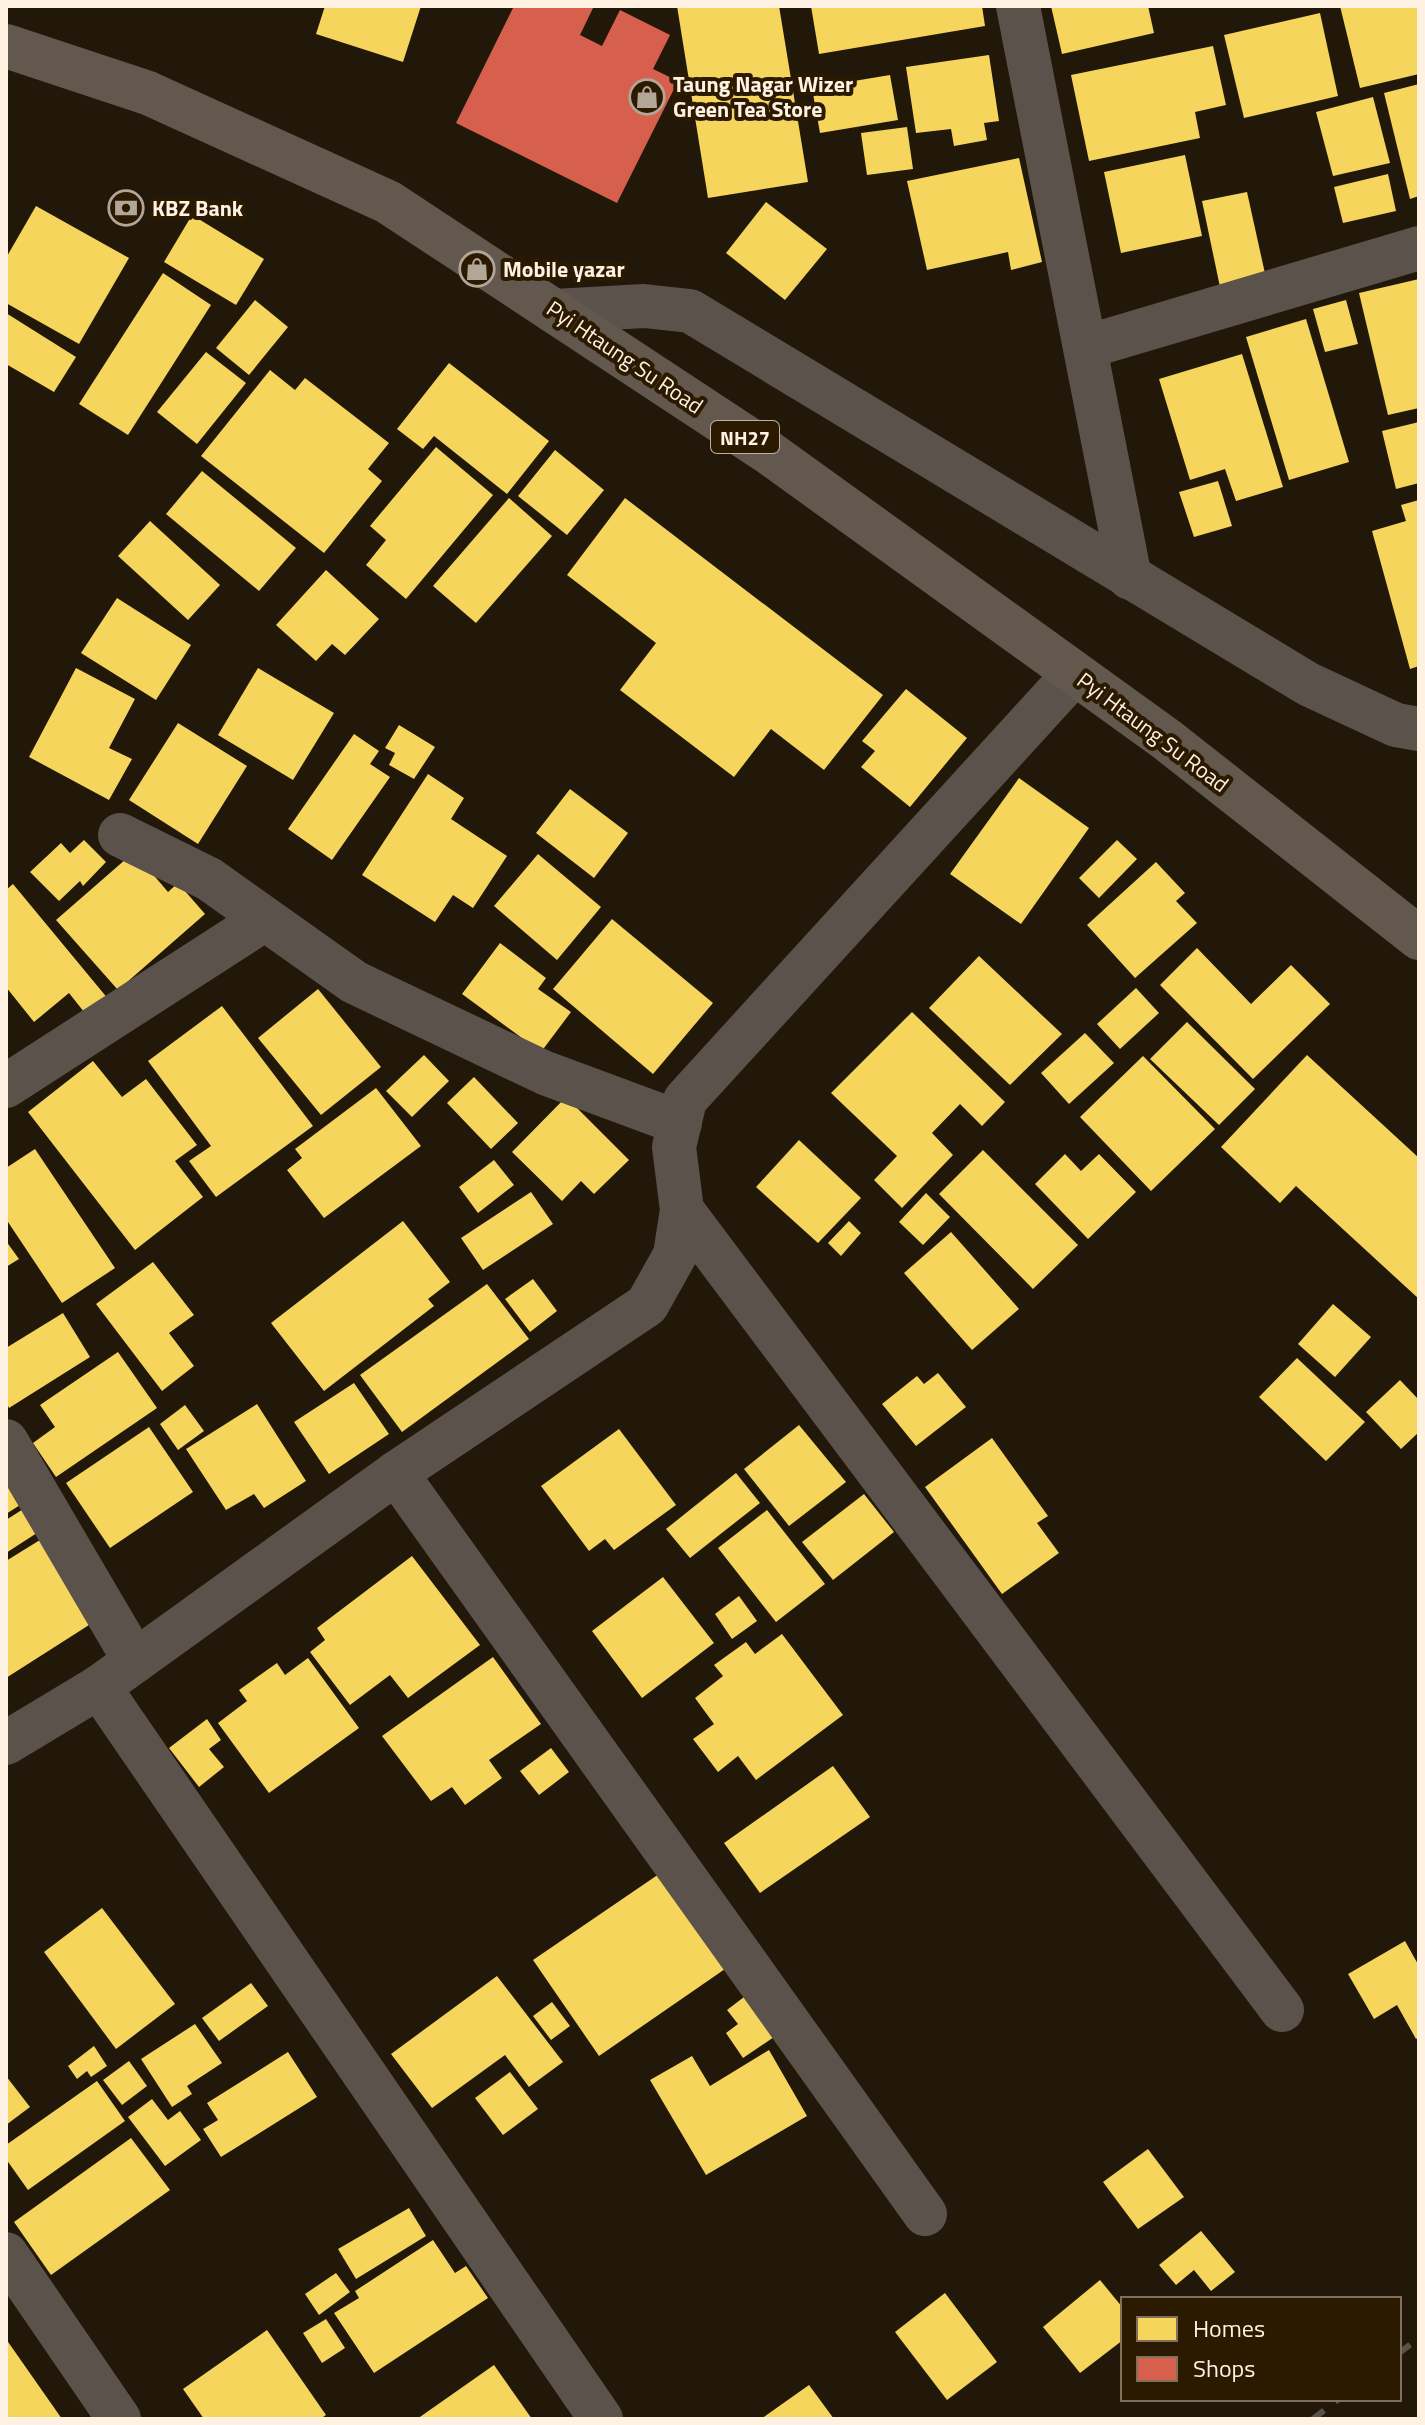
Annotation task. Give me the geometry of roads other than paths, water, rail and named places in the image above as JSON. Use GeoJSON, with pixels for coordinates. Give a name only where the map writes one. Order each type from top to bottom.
{"type":"FeatureCollection","features":[{"type":"Feature","properties":{"kind":"highway","name":"Pyi Htaung Su Road"},"geometry":{"type":"LineString","coordinates":[[6,46],[148,93],[388,202],[768,452],[1166,739],[1419,938]]}},
{"type":"Feature","properties":{"kind":"street"},"geometry":{"type":"LineString","coordinates":[[1018,6],[1130,578]]}},
{"type":"Feature","properties":{"kind":"street"},"geometry":{"type":"LineString","coordinates":[[1086,347],[1419,248]]}},
{"type":"Feature","properties":{"kind":"street"},"geometry":{"type":"LineString","coordinates":[[554,311],[644,306],[690,311],[1308,684],[1396,725],[1419,729]]}},
{"type":"Feature","properties":{"kind":"street"},"geometry":{"type":"LineString","coordinates":[[6,1743],[99,1687],[396,1473],[647,1305],[675,1255],[682,1210],[674,1147],[685,1100],[1074,674]]}},
{"type":"Feature","properties":{"kind":"street"},"geometry":{"type":"LineString","coordinates":[[120,835],[209,879],[354,982],[545,1073],[680,1123]]}},
{"type":"Feature","properties":{"kind":"street"},"geometry":{"type":"LineString","coordinates":[[6,1086],[265,919]]}},
{"type":"Feature","properties":{"kind":"street"},"geometry":{"type":"LineString","coordinates":[[682,1210],[1282,2010]]}},
{"type":"Feature","properties":{"kind":"street"},"geometry":{"type":"LineString","coordinates":[[6,1441],[135,1661]]}},
{"type":"Feature","properties":{"kind":"street"},"geometry":{"type":"LineString","coordinates":[[396,1473],[925,2214]]}},
{"type":"Feature","properties":{"kind":"street"},"geometry":{"type":"LineString","coordinates":[[99,1687],[601,2419]]}},
{"type":"Feature","properties":{"kind":"street"},"geometry":{"type":"LineString","coordinates":[[6,2254],[119,2419]]}},
{"type":"Feature","properties":{"kind":"railway"},"geometry":{"type":"LineString","coordinates":[[1401,2352],[1419,2338]]}},
{"type":"Feature","properties":{"kind":"railway"},"geometry":{"type":"LineString","coordinates":[[1313,2419],[1336,2401]]}},
{"type":"Feature","properties":{"kind":"place","name":"Taung Nagar Wizer Green Tea Store"},"geometry":{"type":"Point","coordinates":[647,97]}},
{"type":"Feature","properties":{"kind":"place","name":"KBZ Bank"},"geometry":{"type":"Point","coordinates":[126,208]}},
{"type":"Feature","properties":{"kind":"place","name":"Mobile yazar"},"geometry":{"type":"Point","coordinates":[477,269]}}]}
